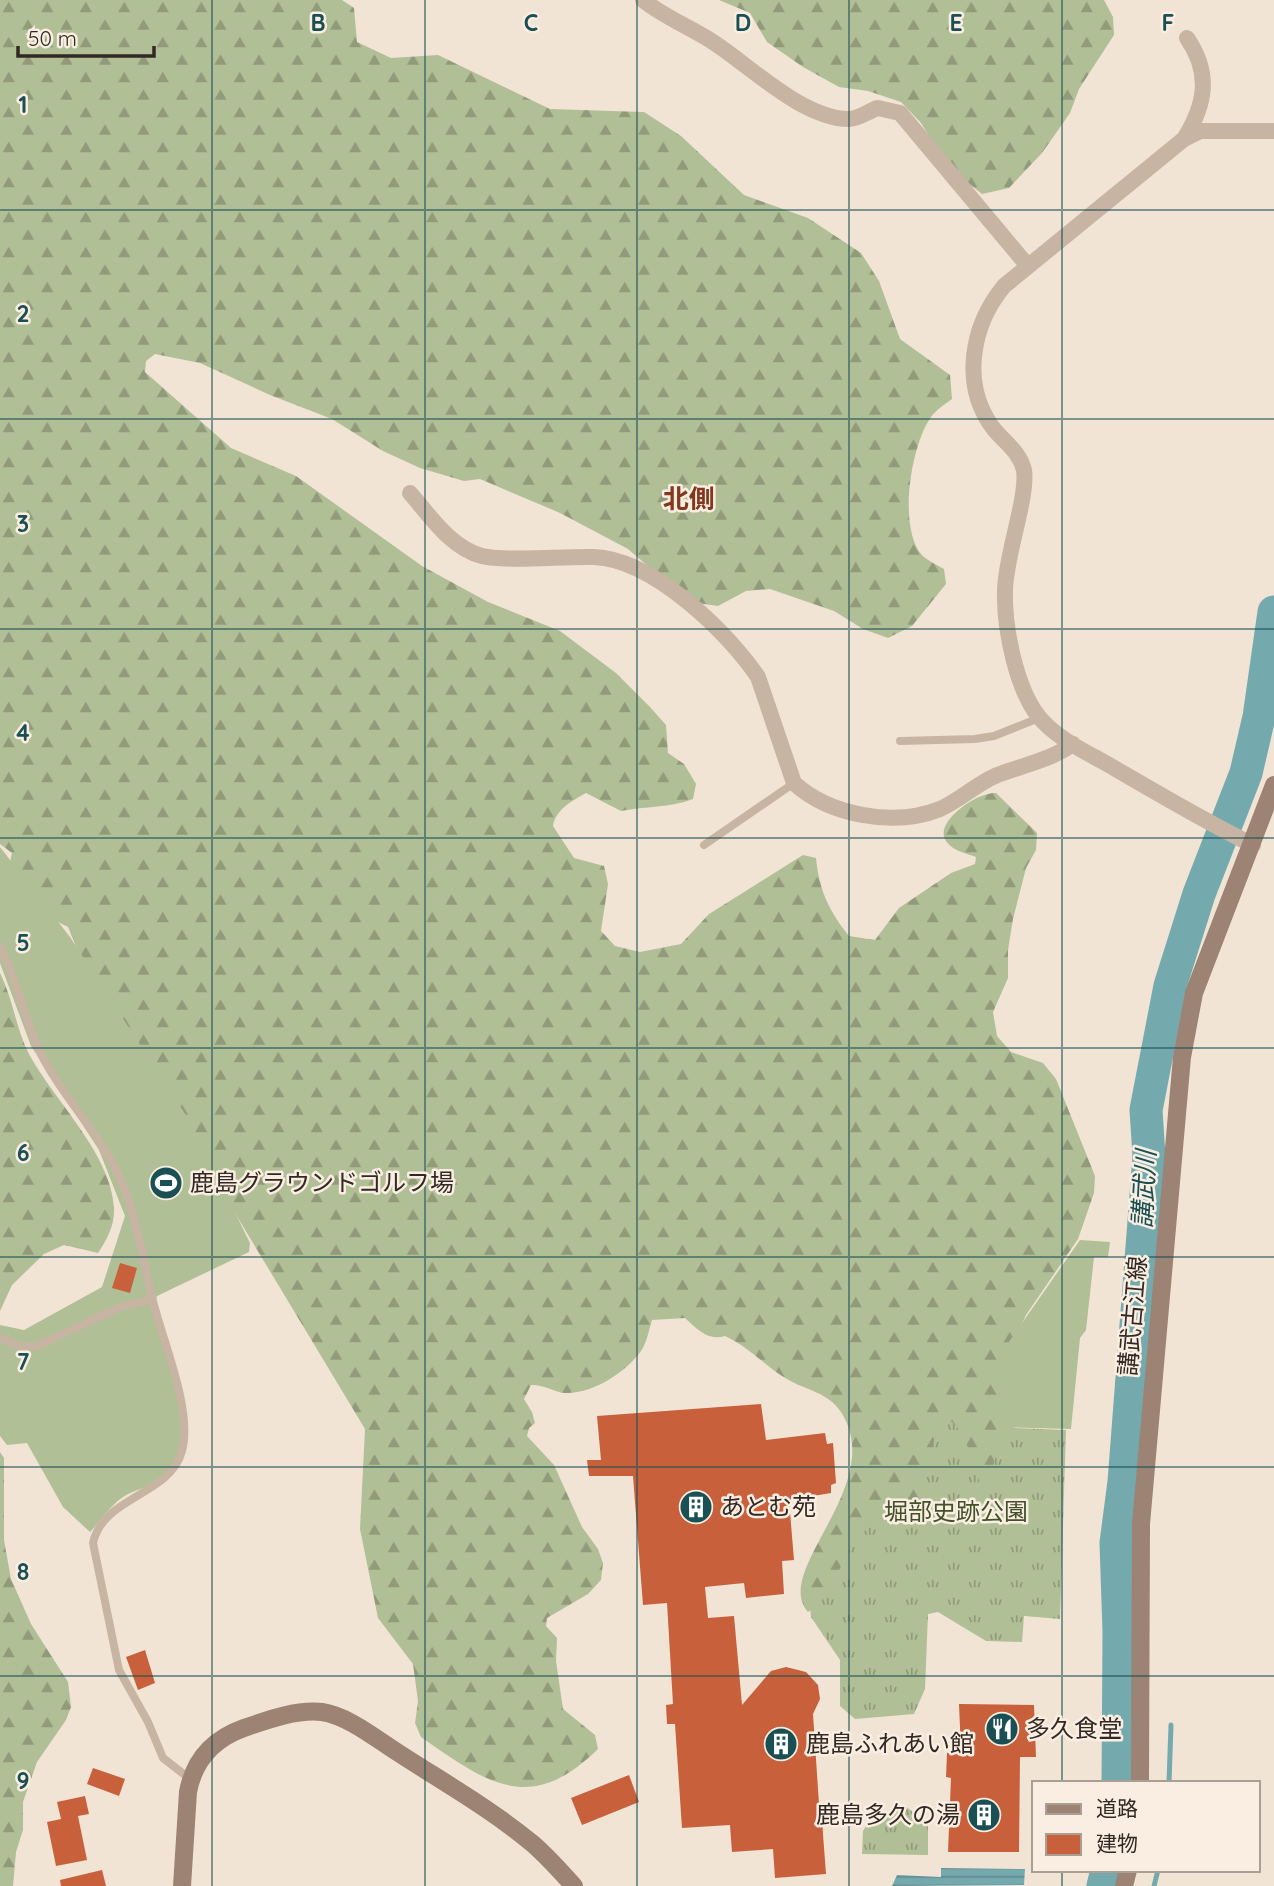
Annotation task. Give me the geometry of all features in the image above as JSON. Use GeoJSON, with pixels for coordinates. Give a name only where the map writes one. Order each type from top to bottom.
{"type":"FeatureCollection","features":[{"type":"Feature","properties":{"kind":"main road","name":"講武古江線"},"geometry":{"type":"LineString","coordinates":[[1140,1781],[1141,1524],[1182,1057],[1194,993],[1247,841],[1274,785]]}},
{"type":"Feature","properties":{"kind":"main road"},"geometry":{"type":"LineString","coordinates":[[182,1886],[190,1779],[204,1755],[228,1734],[300,1713],[323,1712],[360,1729],[502,1820],[535,1846],[574,1886]]}},
{"type":"Feature","properties":{"kind":"street"},"geometry":{"type":"LineString","coordinates":[[643,0],[713,42],[749,70],[826,115],[848,119],[861,117],[878,108],[900,113],[1027,265]]}},
{"type":"Feature","properties":{"kind":"street"},"geometry":{"type":"LineString","coordinates":[[1184,139],[1203,97],[1205,80],[1201,62],[1187,38]]}},
{"type":"Feature","properties":{"kind":"street"},"geometry":{"type":"LineString","coordinates":[[1247,841],[1210,824],[1073,744],[1039,718],[1024,687],[1004,612],[1005,578],[1024,474],[1017,454],[988,421],[977,400],[972,366],[975,347],[995,297],[1027,265],[1184,139],[1200,131],[1274,131]]}},
{"type":"Feature","properties":{"kind":"street"},"geometry":{"type":"LineString","coordinates":[[410,494],[449,536],[462,547],[482,556],[599,557],[625,563],[655,579],[694,608],[748,662],[758,677],[794,783],[813,796],[861,814],[880,817],[920,815],[953,802],[990,778],[1056,756],[1073,744]]}},
{"type":"Feature","properties":{"kind":"lane"},"geometry":{"type":"LineString","coordinates":[[900,741],[994,736],[1039,718]]}},
{"type":"Feature","properties":{"kind":"lane"},"geometry":{"type":"LineString","coordinates":[[704,845],[794,783]]}},
{"type":"Feature","properties":{"kind":"lane"},"geometry":{"type":"LineString","coordinates":[[0,947],[43,1059],[115,1167],[135,1215],[152,1299],[183,1414],[183,1448],[172,1473],[160,1483],[131,1497],[97,1532],[93,1543],[119,1670],[148,1722],[163,1758],[190,1779]]}},
{"type":"Feature","properties":{"kind":"lane"},"geometry":{"type":"LineString","coordinates":[[0,1338],[20,1346],[35,1347],[118,1308],[152,1299]]}},
{"type":"Feature","properties":{"kind":"green space"},"geometry":{"type":"Polygon","coordinates":[[[0,0],[342,0],[354,8],[357,42],[391,58],[438,55],[550,109],[644,112],[681,136],[744,195],[808,218],[861,253],[879,281],[900,339],[950,375],[952,399],[931,417],[918,446],[910,485],[909,506],[914,541],[923,556],[944,569],[946,584],[912,626],[888,638],[863,629],[834,611],[770,589],[746,591],[718,606],[690,602],[628,549],[560,513],[480,479],[464,481],[420,468],[383,451],[332,419],[270,395],[200,363],[155,354],[146,361],[145,372],[231,448],[296,476],[422,566],[488,602],[560,631],[616,673],[666,725],[668,753],[684,764],[696,784],[693,799],[621,811],[586,793],[561,810],[553,826],[574,858],[604,866],[608,884],[601,931],[615,946],[640,952],[681,944],[709,914],[803,855],[816,858],[826,900],[849,936],[875,940],[899,908],[951,873],[975,864],[976,857],[952,847],[944,834],[951,818],[968,803],[996,793],[1037,833],[1036,850],[1026,868],[1013,919],[1008,950],[1008,978],[993,1012],[997,1036],[1011,1052],[1043,1063],[1056,1079],[1095,1176],[1094,1193],[1078,1239],[1026,1315],[1006,1357],[1006,1414],[990,1479],[980,1489],[977,1459],[956,1425],[944,1418],[937,1424],[922,1503],[896,1519],[874,1521],[852,1545],[836,1576],[814,1608],[808,1612],[801,1594],[804,1573],[841,1496],[850,1468],[852,1440],[841,1412],[830,1400],[787,1379],[734,1340],[725,1336],[708,1336],[685,1318],[652,1320],[645,1344],[635,1359],[618,1374],[598,1385],[567,1393],[531,1385],[524,1399],[535,1423],[529,1428],[527,1436],[554,1465],[582,1527],[598,1549],[603,1563],[601,1580],[588,1594],[547,1618],[546,1626],[557,1638],[556,1661],[563,1709],[595,1735],[598,1749],[574,1770],[551,1782],[530,1787],[488,1779],[421,1737],[415,1723],[418,1701],[413,1664],[378,1618],[360,1529],[365,1429],[79,954],[68,927],[48,917],[8,872],[12,853],[0,844],[0,0]]]}},
{"type":"Feature","properties":{"kind":"green space"},"geometry":{"type":"Polygon","coordinates":[[[719,0],[1104,0],[1113,17],[1114,35],[1079,89],[1070,113],[1042,153],[1009,188],[982,194],[962,178],[938,151],[921,123],[901,102],[868,91],[839,87],[803,67],[767,42],[750,13],[719,0]]]}},
{"type":"Feature","properties":{"kind":"green space","name":"鹿島グラウンドゴルフ場"},"geometry":{"type":"Polygon","coordinates":[[[0,847],[70,937],[191,1123],[250,1243],[249,1252],[157,1296],[152,1310],[178,1398],[180,1444],[174,1464],[162,1479],[123,1497],[90,1532],[63,1507],[27,1443],[7,1445],[0,1436],[0,1325],[24,1330],[102,1287],[125,1216],[99,1150],[31,1046],[0,963],[0,847]]]}},
{"type":"Feature","properties":{"kind":"green space"},"geometry":{"type":"Polygon","coordinates":[[[0,973],[29,1054],[93,1148],[103,1168],[111,1188],[114,1214],[112,1226],[98,1253],[64,1245],[44,1254],[12,1285],[0,1311],[0,973]]]}},
{"type":"Feature","properties":{"kind":"green space"},"geometry":{"type":"Polygon","coordinates":[[[1080,1240],[1110,1242],[1108,1257],[1094,1257],[1086,1330],[1080,1338],[1071,1429],[996,1427],[1006,1346],[1080,1240]]]}},
{"type":"Feature","properties":{"kind":"green space","name":"堀部史跡公園"},"geometry":{"type":"Polygon","coordinates":[[[980,1396],[1015,1428],[1066,1430],[1060,1619],[1024,1616],[1022,1642],[986,1641],[938,1612],[928,1614],[925,1689],[914,1714],[855,1719],[840,1706],[840,1660],[811,1617],[809,1597],[861,1453],[980,1396]]]}},
{"type":"Feature","properties":{"kind":"green space"},"geometry":{"type":"Polygon","coordinates":[[[0,1452],[4,1458],[4,1540],[11,1579],[31,1624],[68,1682],[71,1707],[66,1720],[37,1762],[23,1802],[23,1830],[16,1852],[13,1886],[0,1886],[0,1452]]]}},
{"type":"Feature","properties":{"kind":"green space"},"geometry":{"type":"Polygon","coordinates":[[[905,1806],[928,1823],[928,1855],[862,1854],[863,1831],[871,1818],[886,1817],[905,1806]]]}},
{"type":"Feature","properties":{"kind":"water"},"geometry":{"type":"Polygon","coordinates":[[[941,1868],[1025,1869],[1024,1885],[892,1886],[897,1875],[941,1877],[941,1868]]]}},
{"type":"Feature","properties":{"kind":"building"},"geometry":{"type":"Polygon","coordinates":[[[120,1263],[137,1268],[130,1293],[112,1288],[120,1263]]]}},
{"type":"Feature","properties":{"kind":"building"},"geometry":{"type":"Polygon","coordinates":[[[761,1404],[766,1440],[825,1433],[827,1444],[833,1443],[836,1483],[831,1485],[831,1493],[789,1500],[794,1560],[782,1561],[784,1594],[746,1598],[744,1583],[705,1587],[708,1618],[734,1616],[742,1705],[771,1671],[786,1667],[806,1672],[818,1685],[820,1699],[813,1714],[819,1804],[826,1803],[827,1820],[822,1821],[826,1874],[775,1878],[773,1849],[732,1852],[730,1825],[682,1828],[675,1724],[667,1724],[666,1705],[673,1704],[667,1603],[643,1605],[633,1476],[589,1476],[587,1460],[601,1460],[597,1416],[761,1404]]]}},
{"type":"Feature","properties":{"kind":"building"},"geometry":{"type":"Polygon","coordinates":[[[145,1650],[155,1683],[138,1690],[126,1657],[145,1650]]]}},
{"type":"Feature","properties":{"kind":"building","name":"鹿島多久の湯"},"geometry":{"type":"Polygon","coordinates":[[[959,1704],[1034,1705],[1036,1757],[1020,1757],[1019,1852],[948,1852],[951,1778],[946,1777],[947,1753],[961,1751],[959,1704]]]}},
{"type":"Feature","properties":{"kind":"building"},"geometry":{"type":"Polygon","coordinates":[[[93,1768],[125,1779],[119,1796],[87,1784],[93,1768]]]}},
{"type":"Feature","properties":{"kind":"building"},"geometry":{"type":"Polygon","coordinates":[[[629,1775],[639,1802],[582,1825],[571,1798],[629,1775]]]}},
{"type":"Feature","properties":{"kind":"building"},"geometry":{"type":"Polygon","coordinates":[[[85,1796],[89,1814],[78,1816],[87,1860],[56,1866],[47,1822],[61,1819],[57,1802],[85,1796]]]}},
{"type":"Feature","properties":{"kind":"building"},"geometry":{"type":"Polygon","coordinates":[[[102,1870],[106,1886],[61,1886],[60,1880],[102,1870]]]}},
{"type":"Feature","properties":{"kind":"waterway","name":"講武川"},"geometry":{"type":"LineString","coordinates":[[1118,1781],[1119,1632],[1116,1543],[1124,1482],[1149,1156],[1146,1110],[1170,986],[1199,894],[1246,773],[1259,717],[1274,612]]}},
{"type":"Feature","properties":{"kind":"waterway"},"geometry":{"type":"LineString","coordinates":[[1169,1781],[1171,1725]]}},
{"type":"Feature","properties":{"kind":"waterway","name":"講武川"},"geometry":{"type":"LineString","coordinates":[[1103,1886],[1106,1872]]}},
{"type":"Feature","properties":{"kind":"waterway"},"geometry":{"type":"LineString","coordinates":[[1154,1886],[1158,1872]]}},
{"type":"Feature","properties":{"kind":"place","name":"鹿島グラウンドゴルフ場"},"geometry":{"type":"Point","coordinates":[166,1183]}},
{"type":"Feature","properties":{"kind":"place","name":"あとむ苑"},"geometry":{"type":"Point","coordinates":[696,1507]}},
{"type":"Feature","properties":{"kind":"place","name":"多久食堂"},"geometry":{"type":"Point","coordinates":[1002,1729]}},
{"type":"Feature","properties":{"kind":"place","name":"鹿島ふれあい館"},"geometry":{"type":"Point","coordinates":[781,1744]}},
{"type":"Feature","properties":{"kind":"place","name":"鹿島多久の湯"},"geometry":{"type":"Point","coordinates":[984,1815]}},
{"type":"Feature","properties":{"kind":"district","name":"北側"},"geometry":{"type":"Point","coordinates":[689,499]}}]}
